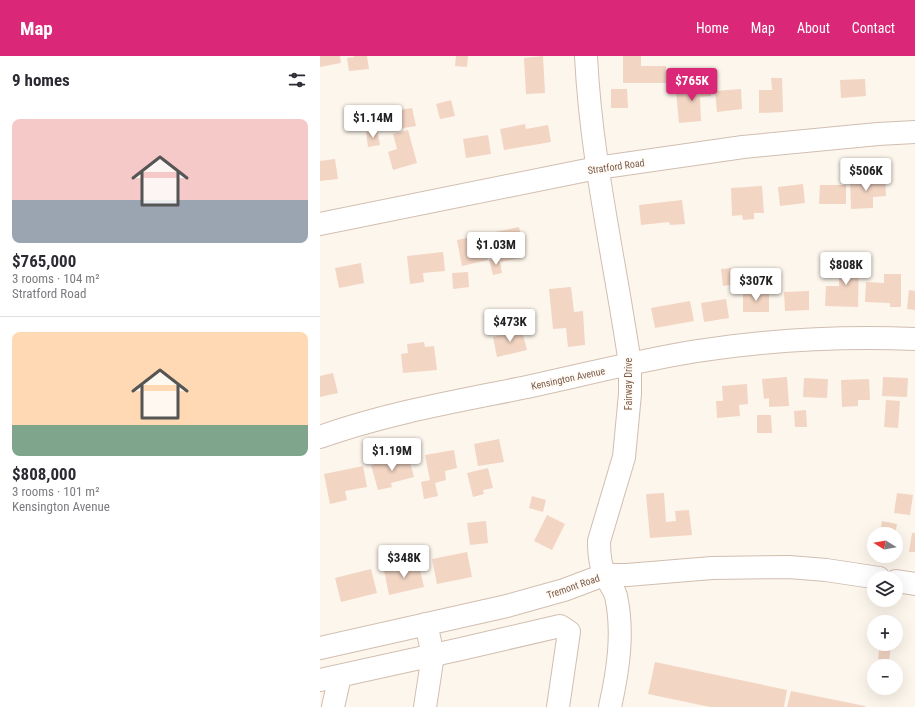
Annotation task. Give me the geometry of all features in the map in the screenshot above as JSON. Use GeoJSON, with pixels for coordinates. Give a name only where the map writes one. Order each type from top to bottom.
{"type":"FeatureCollection","features":[{"type":"Feature","properties":{"kind":"street","name":"Fairway Drive"},"geometry":{"type":"LineString","coordinates":[[586,56],[588,101],[597,168],[630,364],[630,394],[624,456],[599,541],[599,550],[604,575],[616,595],[619,627],[619,659],[610,707]]}},
{"type":"Feature","properties":{"kind":"street","name":"Stratford Road"},"geometry":{"type":"LineString","coordinates":[[320,224],[597,168],[743,147],[878,134],[915,132]]}},
{"type":"Feature","properties":{"kind":"street","name":"Kensington Avenue"},"geometry":{"type":"LineString","coordinates":[[320,437],[411,411],[696,351],[777,341],[872,337],[915,339]]}},
{"type":"Feature","properties":{"kind":"street","name":"Tremont Road"},"geometry":{"type":"LineString","coordinates":[[330,646],[507,606],[564,590],[604,575],[627,575],[712,568],[789,567],[826,570],[867,576]]}},
{"type":"Feature","properties":{"kind":"street"},"geometry":{"type":"LineString","coordinates":[[903,582],[915,584]]}},
{"type":"Feature","properties":{"kind":"street"},"geometry":{"type":"LineString","coordinates":[[425,707],[433,655],[426,624]]}},
{"type":"Feature","properties":{"kind":"street"},"geometry":{"type":"LineString","coordinates":[[335,676],[560,626],[569,632],[558,707]]}},
{"type":"Feature","properties":{"kind":"street"},"geometry":{"type":"LineString","coordinates":[[330,646],[335,676],[333,707]]}},
{"type":"Feature","properties":{"kind":"building"},"geometry":{"type":"Polygon","coordinates":[[[320,56],[340,56],[341,63],[320,67],[320,56]]]}},
{"type":"Feature","properties":{"kind":"building"},"geometry":{"type":"Polygon","coordinates":[[[354,56],[367,56],[369,69],[349,71],[347,58],[354,56]]]}},
{"type":"Feature","properties":{"kind":"building"},"geometry":{"type":"Polygon","coordinates":[[[456,56],[468,56],[467,67],[455,66],[456,56]]]}},
{"type":"Feature","properties":{"kind":"building"},"geometry":{"type":"Polygon","coordinates":[[[543,56],[545,93],[526,94],[524,58],[543,56]]]}},
{"type":"Feature","properties":{"kind":"building"},"geometry":{"type":"Polygon","coordinates":[[[623,56],[641,56],[641,66],[666,66],[666,83],[623,83],[623,56]]]}},
{"type":"Feature","properties":{"kind":"building"},"geometry":{"type":"Polygon","coordinates":[[[771,78],[782,78],[783,112],[759,113],[759,90],[772,90],[771,78]]]}},
{"type":"Feature","properties":{"kind":"building"},"geometry":{"type":"Polygon","coordinates":[[[710,79],[711,96],[700,97],[701,121],[679,123],[676,91],[697,89],[696,81],[710,79]]]}},
{"type":"Feature","properties":{"kind":"building"},"geometry":{"type":"Polygon","coordinates":[[[865,79],[866,96],[841,98],[840,80],[865,79]]]}},
{"type":"Feature","properties":{"kind":"building"},"geometry":{"type":"Polygon","coordinates":[[[611,89],[627,89],[628,108],[611,108],[611,89]]]}},
{"type":"Feature","properties":{"kind":"building"},"geometry":{"type":"Polygon","coordinates":[[[741,89],[742,109],[717,112],[715,91],[741,89]]]}},
{"type":"Feature","properties":{"kind":"building"},"geometry":{"type":"Polygon","coordinates":[[[451,100],[455,116],[440,119],[436,104],[451,100]]]}},
{"type":"Feature","properties":{"kind":"building"},"geometry":{"type":"Polygon","coordinates":[[[412,108],[416,126],[397,129],[394,111],[412,108]]]}},
{"type":"Feature","properties":{"kind":"building"},"geometry":{"type":"Polygon","coordinates":[[[525,124],[526,129],[548,125],[551,142],[504,150],[500,129],[525,124]]]}},
{"type":"Feature","properties":{"kind":"building"},"geometry":{"type":"Polygon","coordinates":[[[377,130],[380,145],[368,147],[366,132],[377,130]]]}},
{"type":"Feature","properties":{"kind":"building"},"geometry":{"type":"Polygon","coordinates":[[[408,130],[417,163],[393,170],[388,152],[397,149],[393,134],[408,130]]]}},
{"type":"Feature","properties":{"kind":"building"},"geometry":{"type":"Polygon","coordinates":[[[488,135],[491,154],[466,158],[463,139],[488,135]]]}},
{"type":"Feature","properties":{"kind":"building"},"geometry":{"type":"Polygon","coordinates":[[[335,159],[338,179],[320,181],[320,161],[335,159]]]}},
{"type":"Feature","properties":{"kind":"building"},"geometry":{"type":"Polygon","coordinates":[[[885,178],[886,196],[873,197],[873,208],[851,209],[850,179],[885,178]]]}},
{"type":"Feature","properties":{"kind":"building"},"geometry":{"type":"Polygon","coordinates":[[[803,184],[805,203],[780,206],[778,187],[803,184]]]}},
{"type":"Feature","properties":{"kind":"building"},"geometry":{"type":"Polygon","coordinates":[[[820,185],[846,185],[846,204],[819,204],[820,185]]]}},
{"type":"Feature","properties":{"kind":"building"},"geometry":{"type":"Polygon","coordinates":[[[762,186],[764,213],[754,213],[754,219],[743,220],[742,215],[732,216],[731,188],[762,186]]]}},
{"type":"Feature","properties":{"kind":"building"},"geometry":{"type":"Polygon","coordinates":[[[682,200],[685,224],[670,225],[669,222],[641,225],[639,205],[682,200]]]}},
{"type":"Feature","properties":{"kind":"building"},"geometry":{"type":"Polygon","coordinates":[[[519,227],[525,257],[501,262],[495,232],[519,227]]]}},
{"type":"Feature","properties":{"kind":"building"},"geometry":{"type":"Polygon","coordinates":[[[482,235],[488,260],[462,266],[457,240],[482,235]]]}},
{"type":"Feature","properties":{"kind":"building"},"geometry":{"type":"Polygon","coordinates":[[[443,252],[445,271],[423,273],[424,282],[410,284],[407,256],[443,252]]]}},
{"type":"Feature","properties":{"kind":"building"},"geometry":{"type":"Polygon","coordinates":[[[847,254],[859,254],[858,307],[825,306],[826,286],[839,286],[839,276],[847,276],[847,254]]]}},
{"type":"Feature","properties":{"kind":"building"},"geometry":{"type":"Polygon","coordinates":[[[499,257],[502,273],[493,275],[489,260],[499,257]]]}},
{"type":"Feature","properties":{"kind":"building"},"geometry":{"type":"Polygon","coordinates":[[[361,263],[364,283],[339,288],[335,268],[361,263]]]}},
{"type":"Feature","properties":{"kind":"building"},"geometry":{"type":"Polygon","coordinates":[[[734,268],[736,284],[723,286],[721,269],[734,268]]]}},
{"type":"Feature","properties":{"kind":"building"},"geometry":{"type":"Polygon","coordinates":[[[468,272],[469,287],[453,289],[452,273],[468,272]]]}},
{"type":"Feature","properties":{"kind":"building"},"geometry":{"type":"Polygon","coordinates":[[[884,274],[901,274],[901,307],[890,307],[890,303],[865,302],[866,282],[884,283],[884,274]]]}},
{"type":"Feature","properties":{"kind":"building"},"geometry":{"type":"Polygon","coordinates":[[[571,287],[574,312],[583,311],[585,345],[568,347],[566,328],[553,329],[549,289],[571,287]]]}},
{"type":"Feature","properties":{"kind":"building"},"geometry":{"type":"Polygon","coordinates":[[[909,290],[915,291],[915,310],[907,309],[909,290]]]}},
{"type":"Feature","properties":{"kind":"building"},"geometry":{"type":"Polygon","coordinates":[[[743,291],[769,291],[769,312],[743,312],[743,291]]]}},
{"type":"Feature","properties":{"kind":"building"},"geometry":{"type":"Polygon","coordinates":[[[809,291],[809,310],[785,311],[784,292],[809,291]]]}},
{"type":"Feature","properties":{"kind":"building"},"geometry":{"type":"Polygon","coordinates":[[[726,299],[729,318],[704,322],[701,303],[726,299]]]}},
{"type":"Feature","properties":{"kind":"building"},"geometry":{"type":"Polygon","coordinates":[[[690,301],[694,321],[655,328],[651,308],[690,301]]]}},
{"type":"Feature","properties":{"kind":"building"},"geometry":{"type":"Polygon","coordinates":[[[521,327],[527,350],[497,357],[493,337],[515,332],[514,328],[521,327]]]}},
{"type":"Feature","properties":{"kind":"building"},"geometry":{"type":"Polygon","coordinates":[[[424,342],[425,347],[434,346],[437,370],[403,373],[401,354],[408,353],[407,344],[424,342]]]}},
{"type":"Feature","properties":{"kind":"building"},"geometry":{"type":"Polygon","coordinates":[[[333,373],[338,393],[320,397],[320,376],[333,373]]]}},
{"type":"Feature","properties":{"kind":"building"},"geometry":{"type":"Polygon","coordinates":[[[787,377],[789,406],[769,407],[769,398],[764,399],[762,379],[787,377]]]}},
{"type":"Feature","properties":{"kind":"building"},"geometry":{"type":"Polygon","coordinates":[[[883,377],[908,378],[907,397],[882,396],[883,377]]]}},
{"type":"Feature","properties":{"kind":"building"},"geometry":{"type":"Polygon","coordinates":[[[804,378],[828,379],[827,398],[803,397],[804,378]]]}},
{"type":"Feature","properties":{"kind":"building"},"geometry":{"type":"Polygon","coordinates":[[[869,379],[870,400],[858,400],[858,406],[842,407],[841,380],[869,379]]]}},
{"type":"Feature","properties":{"kind":"building"},"geometry":{"type":"Polygon","coordinates":[[[747,384],[748,404],[739,405],[740,416],[717,418],[716,401],[723,401],[722,386],[747,384]]]}},
{"type":"Feature","properties":{"kind":"building"},"geometry":{"type":"Polygon","coordinates":[[[886,400],[900,401],[898,428],[884,427],[886,400]]]}},
{"type":"Feature","properties":{"kind":"building"},"geometry":{"type":"Polygon","coordinates":[[[806,410],[807,427],[795,427],[794,411],[806,410]]]}},
{"type":"Feature","properties":{"kind":"building"},"geometry":{"type":"Polygon","coordinates":[[[757,415],[771,415],[772,433],[757,433],[757,415]]]}},
{"type":"Feature","properties":{"kind":"building"},"geometry":{"type":"Polygon","coordinates":[[[499,439],[504,462],[478,466],[474,444],[499,439]]]}},
{"type":"Feature","properties":{"kind":"building"},"geometry":{"type":"Polygon","coordinates":[[[454,450],[457,468],[445,471],[446,480],[435,483],[438,496],[424,499],[421,482],[430,480],[425,455],[454,450]]]}},
{"type":"Feature","properties":{"kind":"building"},"geometry":{"type":"Polygon","coordinates":[[[408,455],[414,477],[391,483],[392,487],[378,490],[371,465],[408,455]]]}},
{"type":"Feature","properties":{"kind":"building"},"geometry":{"type":"Polygon","coordinates":[[[363,466],[367,487],[345,491],[347,500],[330,504],[324,474],[363,466]]]}},
{"type":"Feature","properties":{"kind":"building"},"geometry":{"type":"Polygon","coordinates":[[[488,468],[493,488],[483,490],[484,494],[473,497],[467,473],[488,468]]]}},
{"type":"Feature","properties":{"kind":"building"},"geometry":{"type":"Polygon","coordinates":[[[664,493],[666,522],[676,521],[675,511],[689,510],[692,535],[650,538],[646,494],[664,493]]]}},
{"type":"Feature","properties":{"kind":"building"},"geometry":{"type":"Polygon","coordinates":[[[897,493],[913,495],[910,515],[894,513],[897,493]]]}},
{"type":"Feature","properties":{"kind":"building"},"geometry":{"type":"Polygon","coordinates":[[[532,496],[546,500],[543,512],[529,508],[532,496]]]}},
{"type":"Feature","properties":{"kind":"building"},"geometry":{"type":"Polygon","coordinates":[[[547,515],[565,524],[552,550],[534,541],[547,515]]]}},
{"type":"Feature","properties":{"kind":"building"},"geometry":{"type":"Polygon","coordinates":[[[486,521],[488,543],[470,545],[467,523],[486,521]]]}},
{"type":"Feature","properties":{"kind":"building"},"geometry":{"type":"Polygon","coordinates":[[[882,521],[897,524],[896,527],[881,527],[882,521]]]}},
{"type":"Feature","properties":{"kind":"building"},"geometry":{"type":"Polygon","coordinates":[[[912,533],[915,533],[915,552],[909,552],[912,533]]]}},
{"type":"Feature","properties":{"kind":"building"},"geometry":{"type":"Polygon","coordinates":[[[467,552],[472,577],[437,584],[432,559],[467,552]]]}},
{"type":"Feature","properties":{"kind":"building"},"geometry":{"type":"Polygon","coordinates":[[[418,562],[424,587],[389,595],[384,570],[418,562]]]}},
{"type":"Feature","properties":{"kind":"building"},"geometry":{"type":"Polygon","coordinates":[[[371,569],[377,593],[341,602],[335,578],[371,569]]]}},
{"type":"Feature","properties":{"kind":"building"},"geometry":{"type":"Polygon","coordinates":[[[879,651],[890,651],[889,659],[878,659],[879,651]]]}},
{"type":"Feature","properties":{"kind":"building"},"geometry":{"type":"Polygon","coordinates":[[[655,662],[787,690],[784,707],[710,707],[648,694],[655,662]]]}},
{"type":"Feature","properties":{"kind":"building"},"geometry":{"type":"Polygon","coordinates":[[[791,691],[865,706],[865,707],[787,707],[791,691]]]}}]}
